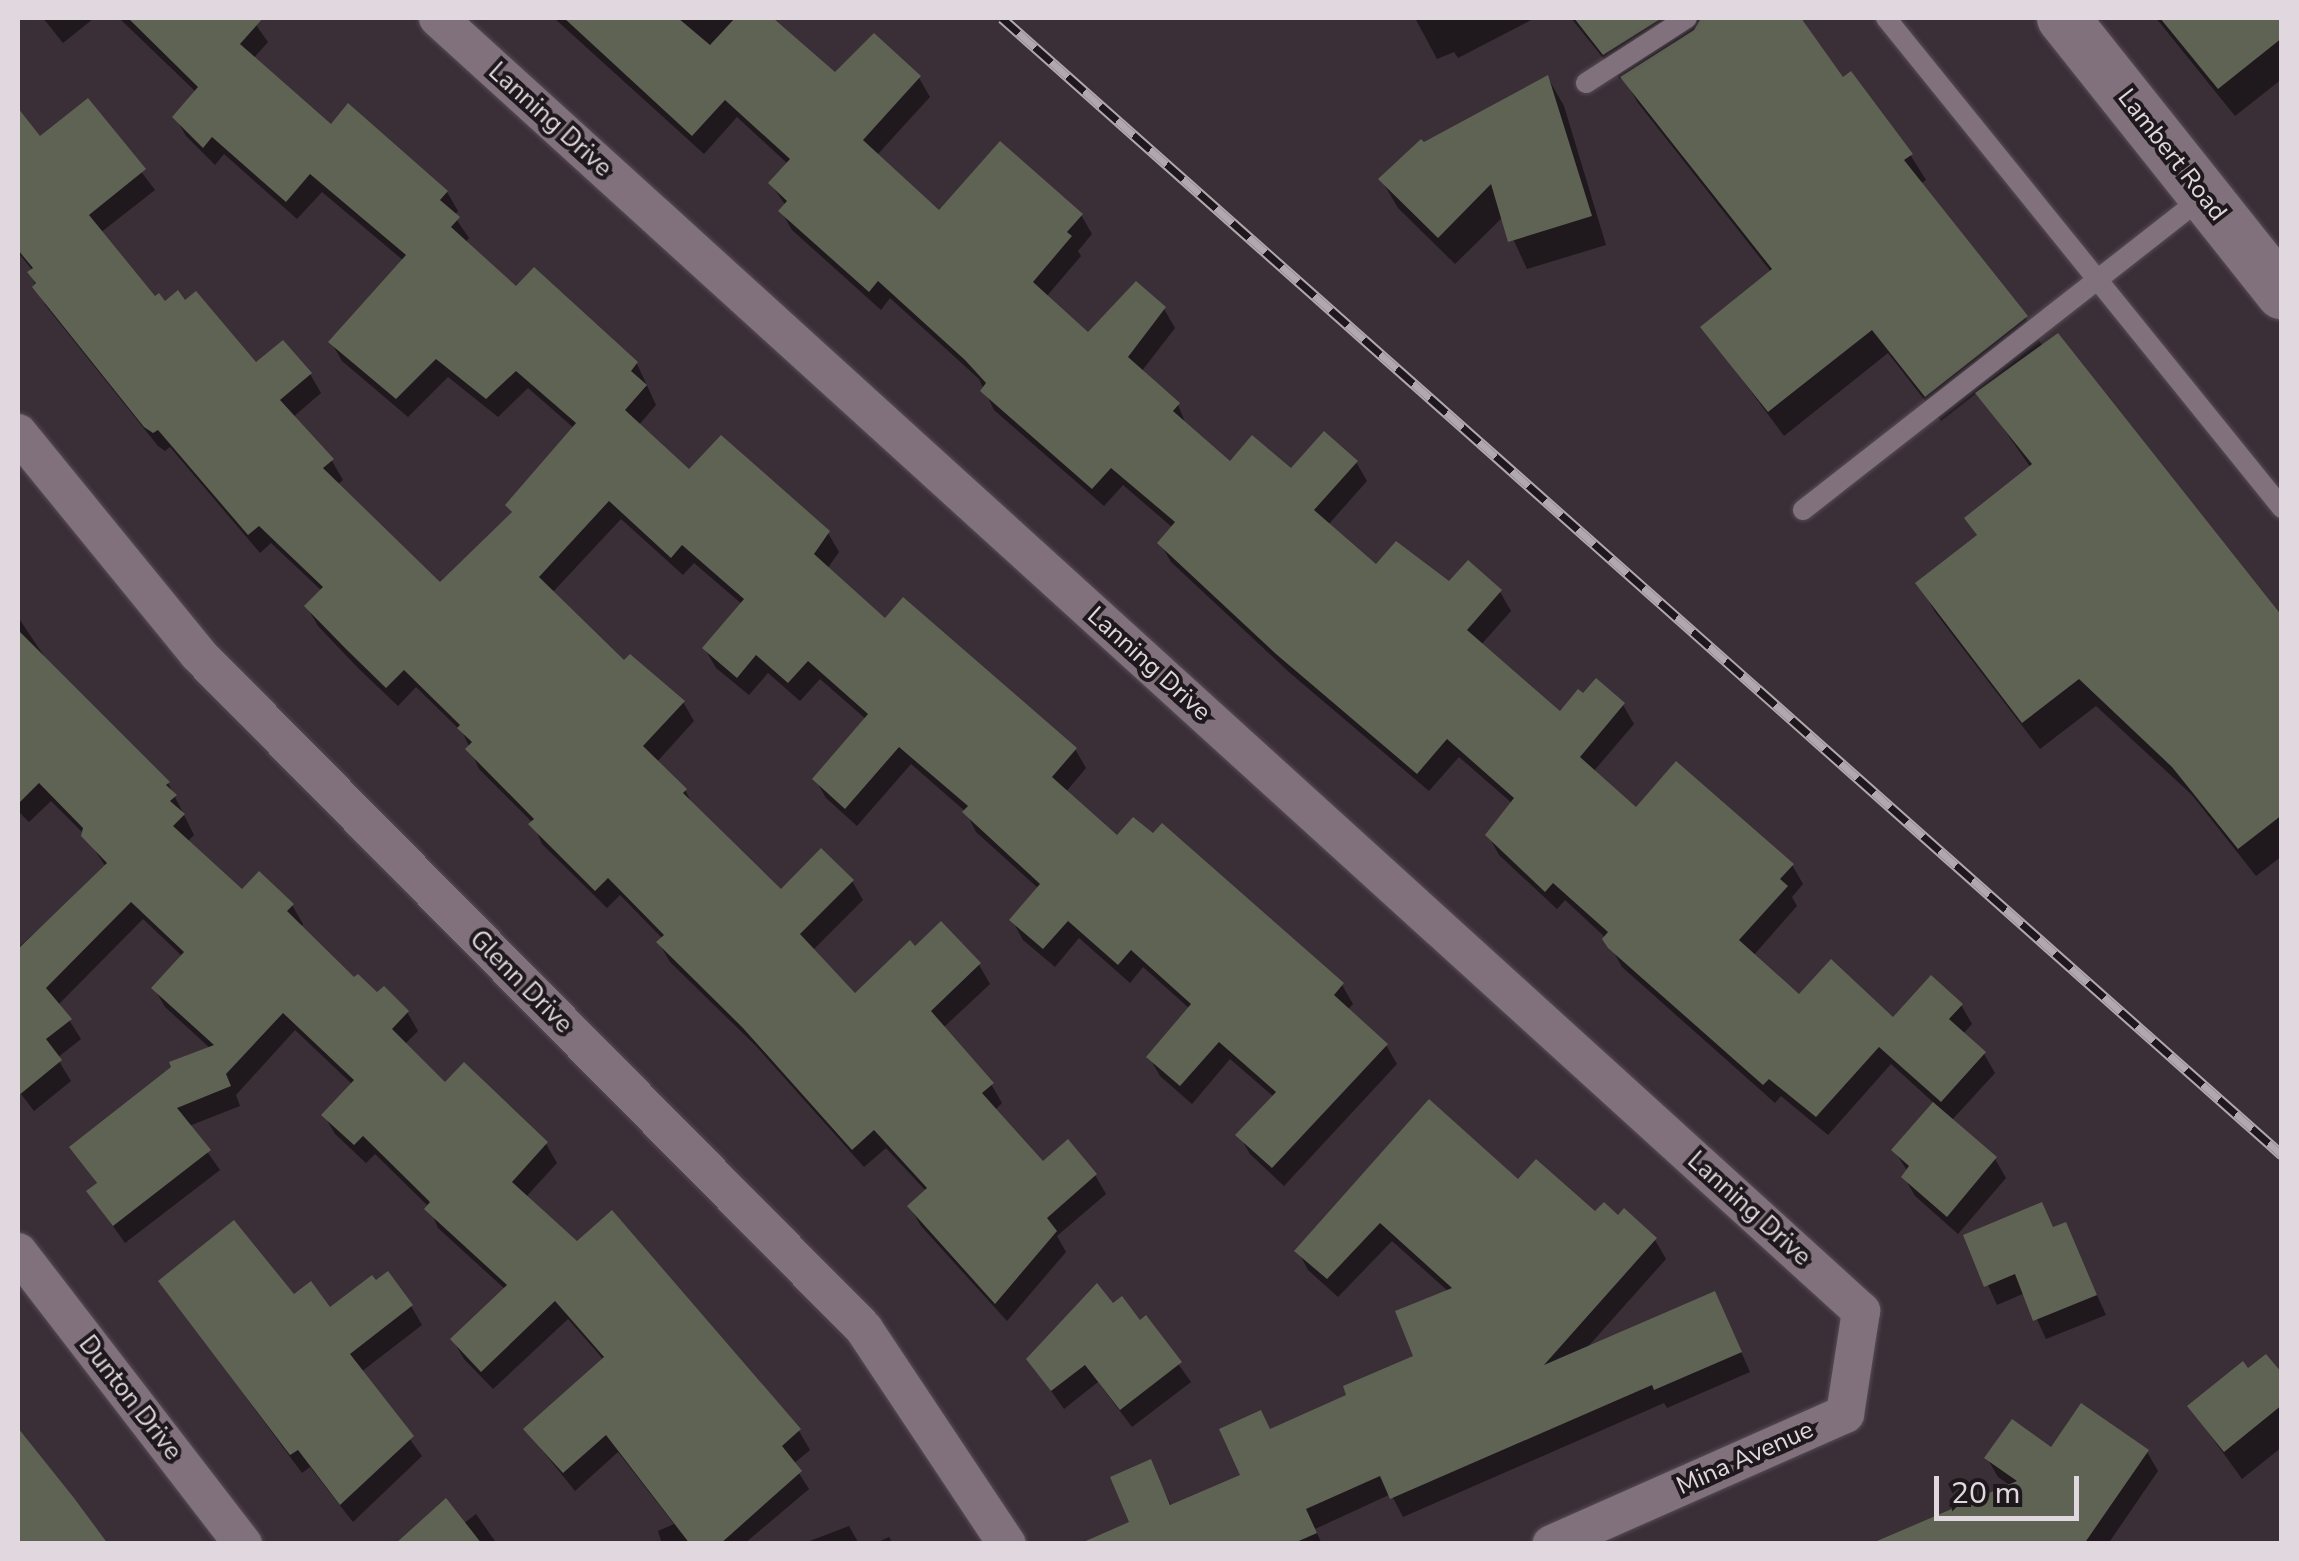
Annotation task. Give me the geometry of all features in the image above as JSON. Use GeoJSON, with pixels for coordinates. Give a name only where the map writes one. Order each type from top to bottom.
{"type":"FeatureCollection","features":[{"type":"Feature","properties":{"kind":"main road","name":"Lambert Road"},"geometry":{"type":"LineString","coordinates":[[2064,18],[2282,293]]}},
{"type":"Feature","properties":{"kind":"street","name":"Lanning Drive"},"geometry":{"type":"LineString","coordinates":[[438,18],[1861,1311]]}},
{"type":"Feature","properties":{"kind":"street","name":"Glenn Drive"},"geometry":{"type":"LineString","coordinates":[[18,433],[198,654],[864,1328],[1008,1544]]}},
{"type":"Feature","properties":{"kind":"street","name":"Dunton Drive"},"geometry":{"type":"LineString","coordinates":[[18,1252],[243,1544]]}},
{"type":"Feature","properties":{"kind":"street","name":"Mina Avenue"},"geometry":{"type":"LineString","coordinates":[[1551,1544],[1845,1414],[1861,1311]]}},
{"type":"Feature","properties":{"kind":"lane"},"geometry":{"type":"LineString","coordinates":[[1586,83],[1687,18]]}},
{"type":"Feature","properties":{"kind":"lane"},"geometry":{"type":"LineString","coordinates":[[1886,18],[2282,508]]}},
{"type":"Feature","properties":{"kind":"lane"},"geometry":{"type":"LineString","coordinates":[[1803,510],[2204,196]]}},
{"type":"Feature","properties":{"kind":"building"},"geometry":{"type":"Polygon","coordinates":[[[128,18],[263,18],[240,44],[331,124],[348,103],[448,191],[440,200],[460,217],[451,227],[516,286],[534,267],[638,362],[631,371],[647,385],[625,410],[689,469],[721,435],[830,531],[814,554],[885,618],[903,597],[1077,748],[1052,777],[1117,835],[1133,817],[1153,833],[1162,823],[1344,983],[1334,995],[1388,1044],[1272,1168],[1235,1135],[1276,1092],[1219,1042],[1180,1086],[1146,1057],[1191,1004],[1131,950],[1118,965],[1068,921],[1043,949],[1009,920],[1040,884],[962,812],[968,806],[899,747],[845,809],[812,779],[868,714],[808,661],[788,683],[756,655],[737,678],[702,648],[744,599],[682,545],[671,558],[609,501],[539,577],[624,660],[630,654],[685,701],[643,746],[687,789],[683,793],[781,889],[821,848],[854,880],[800,934],[855,993],[910,940],[915,946],[941,921],[981,963],[931,1011],[994,1083],[982,1093],[1043,1161],[1068,1139],[1097,1174],[1047,1218],[1057,1231],[995,1304],[907,1206],[927,1188],[874,1130],[852,1150],[742,1027],[656,942],[664,935],[608,878],[595,891],[528,824],[534,819],[465,749],[472,742],[457,728],[460,725],[404,670],[386,688],[346,649],[304,606],[323,587],[259,526],[248,535],[158,430],[153,433],[144,427],[32,287],[36,283],[27,272],[33,268],[18,250],[18,108],[40,136],[88,98],[146,169],[89,215],[155,296],[159,293],[165,301],[178,290],[185,300],[196,291],[256,362],[283,340],[312,373],[280,400],[334,459],[323,468],[440,582],[512,512],[505,505],[576,423],[516,371],[486,399],[436,359],[396,399],[328,342],[406,255],[310,174],[286,202],[212,137],[203,148],[172,117],[198,87],[128,18]]]}},
{"type":"Feature","properties":{"kind":"building"},"geometry":{"type":"Polygon","coordinates":[[[564,18],[678,18],[710,45],[735,18],[773,18],[835,72],[874,33],[921,76],[863,140],[939,210],[1000,141],[1083,214],[1067,232],[1072,236],[1033,282],[1088,332],[1136,281],[1166,307],[1128,357],[1180,403],[1173,411],[1230,461],[1252,435],[1291,468],[1324,431],[1358,461],[1314,510],[1376,564],[1396,541],[1449,581],[1468,560],[1502,590],[1467,630],[1560,711],[1578,689],[1583,693],[1596,678],[1625,703],[1580,757],[1636,807],[1676,761],[1794,864],[1780,879],[1788,886],[1739,940],[1799,994],[1831,959],[1893,1017],[1931,975],[1963,1004],[1949,1019],[1986,1052],[1941,1102],[1879,1047],[1816,1117],[1769,1079],[1763,1085],[1608,948],[1602,939],[1608,932],[1553,883],[1545,892],[1485,835],[1514,798],[1447,739],[1417,774],[1276,654],[1157,543],[1175,522],[1111,468],[1092,489],[980,391],[986,383],[965,360],[878,281],[869,292],[778,211],[787,201],[768,183],[790,159],[725,100],[692,136],[564,18]]]}},
{"type":"Feature","properties":{"kind":"building"},"geometry":{"type":"Polygon","coordinates":[[[1574,18],[1662,18],[1603,55],[1574,18]]]}},
{"type":"Feature","properties":{"kind":"building"},"geometry":{"type":"Polygon","coordinates":[[[1701,18],[1801,18],[1843,77],[1851,71],[1913,154],[1904,160],[2028,316],[1925,397],[1872,330],[1768,412],[1700,327],[1772,269],[1620,77],[1694,30],[1701,18]]]}},
{"type":"Feature","properties":{"kind":"building"},"geometry":{"type":"Polygon","coordinates":[[[2160,18],[2282,18],[2282,38],[2218,89],[2160,18]]]}},
{"type":"Feature","properties":{"kind":"building"},"geometry":{"type":"Polygon","coordinates":[[[1548,75],[1592,216],[1508,242],[1491,184],[1438,238],[1378,179],[1421,139],[1424,142],[1548,75]]]}},
{"type":"Feature","properties":{"kind":"building"},"geometry":{"type":"Polygon","coordinates":[[[2058,333],[2282,616],[2282,815],[2238,849],[2172,767],[2079,679],[2022,723],[1915,583],[1977,535],[1964,518],[2032,464],[1975,393],[2058,333]]]}},
{"type":"Feature","properties":{"kind":"building"},"geometry":{"type":"Polygon","coordinates":[[[18,630],[170,782],[166,785],[177,795],[170,801],[185,814],[173,826],[242,889],[259,871],[294,904],[287,911],[354,977],[358,974],[377,992],[384,986],[409,1011],[392,1029],[445,1082],[464,1062],[548,1142],[512,1182],[577,1241],[612,1210],[801,1429],[782,1446],[802,1471],[720,1544],[690,1544],[606,1435],[563,1473],[523,1429],[604,1357],[555,1301],[481,1372],[450,1339],[507,1285],[424,1209],[430,1202],[363,1136],[354,1145],[321,1115],[354,1080],[283,1013],[226,1074],[231,1086],[177,1108],[211,1150],[113,1226],[86,1191],[97,1183],[69,1147],[171,1067],[169,1062],[214,1045],[151,988],[184,952],[131,902],[46,988],[72,1019],[46,1039],[62,1060],[18,1096],[18,949],[107,863],[81,836],[83,828],[39,783],[18,804],[18,630]]]}},
{"type":"Feature","properties":{"kind":"building"},"geometry":{"type":"Polygon","coordinates":[[[1429,1099],[1518,1179],[1536,1159],[1595,1211],[1604,1202],[1618,1215],[1624,1208],[1657,1238],[1544,1365],[1715,1291],[1742,1352],[1654,1390],[1652,1385],[1390,1499],[1380,1476],[1306,1509],[1317,1533],[1292,1544],[1079,1544],[1129,1522],[1110,1477],[1151,1459],[1170,1505],[1240,1475],[1219,1429],[1261,1410],[1270,1429],[1346,1395],[1343,1386],[1413,1356],[1395,1311],[1452,1288],[1380,1223],[1327,1279],[1294,1251],[1429,1099]]]}},
{"type":"Feature","properties":{"kind":"building"},"geometry":{"type":"Polygon","coordinates":[[[1933,1102],[1997,1157],[1947,1217],[1901,1177],[1909,1166],[1891,1150],[1933,1102]]]}},
{"type":"Feature","properties":{"kind":"building"},"geometry":{"type":"Polygon","coordinates":[[[2042,1202],[2053,1227],[2066,1222],[2097,1295],[2033,1321],[2015,1274],[1984,1287],[1963,1235],[2042,1202]]]}},
{"type":"Feature","properties":{"kind":"building"},"geometry":{"type":"Polygon","coordinates":[[[234,1220],[294,1294],[311,1281],[330,1307],[372,1275],[376,1280],[388,1271],[413,1305],[350,1354],[414,1436],[340,1505],[298,1450],[290,1455],[158,1281],[234,1220]]]}},
{"type":"Feature","properties":{"kind":"building"},"geometry":{"type":"Polygon","coordinates":[[[1097,1283],[1113,1303],[1122,1296],[1140,1320],[1146,1315],[1182,1362],[1120,1410],[1085,1365],[1051,1391],[1026,1359],[1097,1283]]]}},
{"type":"Feature","properties":{"kind":"building"},"geometry":{"type":"Polygon","coordinates":[[[2266,1354],[2282,1373],[2282,1405],[2224,1452],[2187,1406],[2243,1361],[2248,1368],[2266,1354]]]}},
{"type":"Feature","properties":{"kind":"building"},"geometry":{"type":"Polygon","coordinates":[[[2081,1403],[2149,1450],[2084,1544],[1870,1544],[2017,1481],[1984,1458],[2012,1419],[2051,1447],[2081,1403]]]}},
{"type":"Feature","properties":{"kind":"building"},"geometry":{"type":"Polygon","coordinates":[[[18,1428],[74,1498],[108,1544],[18,1544],[18,1428]]]}},
{"type":"Feature","properties":{"kind":"building"},"geometry":{"type":"Polygon","coordinates":[[[446,1498],[482,1544],[395,1544],[446,1498]]]}},
{"type":"Feature","properties":{"kind":"railway"},"geometry":{"type":"LineString","coordinates":[[1002,18],[2282,1155]]}}]}
